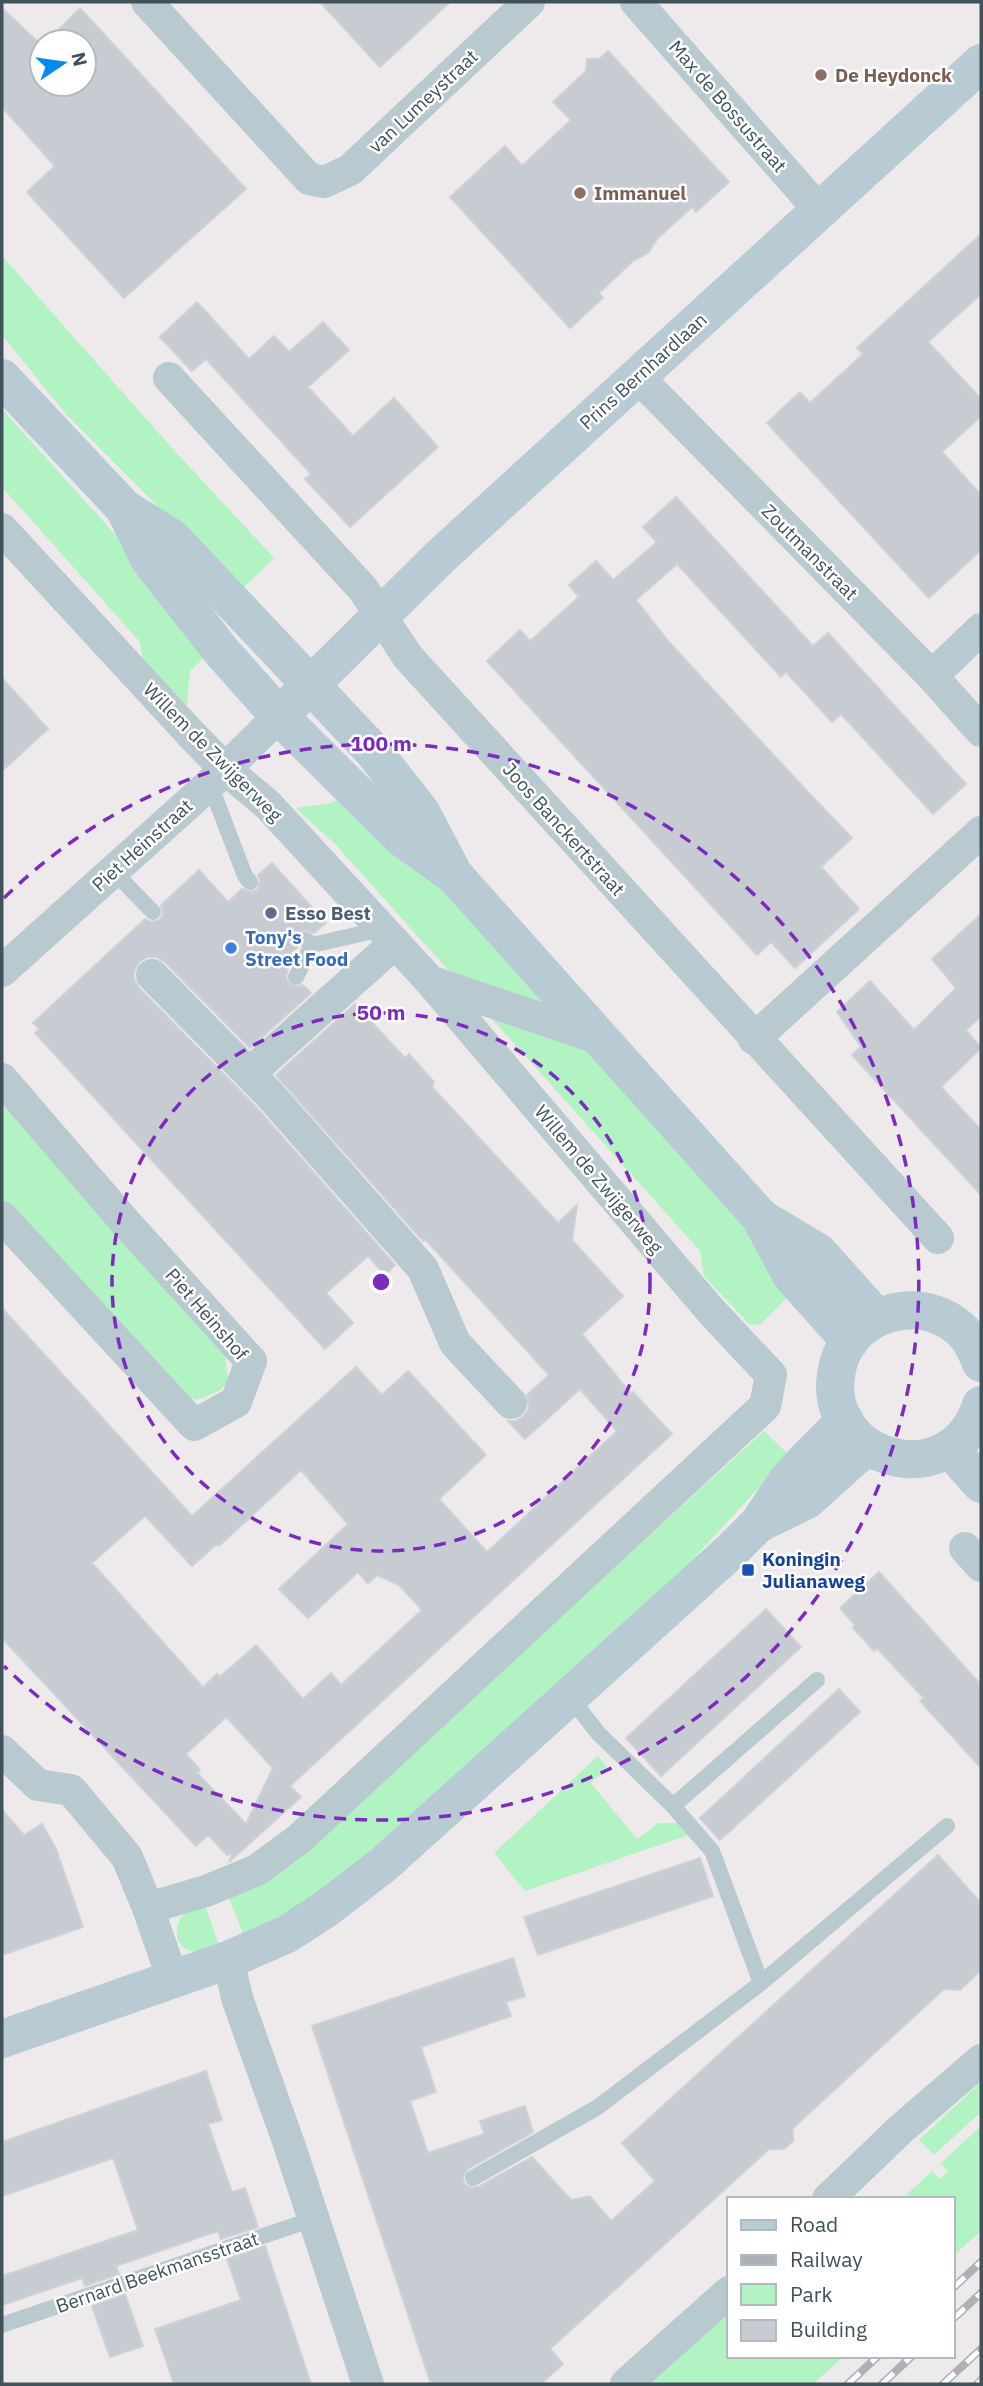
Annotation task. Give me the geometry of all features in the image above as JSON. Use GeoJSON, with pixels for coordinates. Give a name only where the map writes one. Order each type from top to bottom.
{"type":"FeatureCollection","features":[{"type":"Feature","properties":{"kind":"main road","name":"Prins Bernhardlaan"},"geometry":{"type":"LineString","coordinates":[[279,716],[441,556],[981,63]]}},
{"type":"Feature","properties":{"kind":"main road","name":"Willem de Zwijgerweg"},"geometry":{"type":"LineString","coordinates":[[2,378],[124,508],[172,538],[373,751],[421,812],[455,876]]}},
{"type":"Feature","properties":{"kind":"main road","name":"Willem de Zwijgerweg"},"geometry":{"type":"LineString","coordinates":[[124,508],[149,559],[222,652],[279,716],[402,838],[455,876],[760,1217],[818,1252],[864,1329]]}},
{"type":"Feature","properties":{"kind":"main road"},"geometry":{"type":"LineString","coordinates":[[976,1338],[952,1323],[923,1311],[895,1311],[864,1329],[839,1362],[835,1383],[838,1404],[856,1434],[881,1454],[907,1460],[929,1457],[950,1449],[980,1416]]}},
{"type":"Feature","properties":{"kind":"main road"},"geometry":{"type":"LineString","coordinates":[[2,2039],[228,1960],[287,1934],[327,1908],[375,1871],[758,1524],[807,1500],[856,1434]]}},
{"type":"Feature","properties":{"kind":"main road"},"geometry":{"type":"LineString","coordinates":[[950,1449],[981,1484]]}},
{"type":"Feature","properties":{"kind":"street","name":"van Lumeystraat"},"geometry":{"type":"LineString","coordinates":[[147,2],[309,179],[324,182],[349,170],[528,2]]}},
{"type":"Feature","properties":{"kind":"street","name":"Max de Bossustraat"},"geometry":{"type":"LineString","coordinates":[[636,2],[820,211]]}},
{"type":"Feature","properties":{"kind":"street","name":"Zoutmanstraat"},"geometry":{"type":"LineString","coordinates":[[637,376],[932,676],[981,731]]}},
{"type":"Feature","properties":{"kind":"street"},"geometry":{"type":"LineString","coordinates":[[169,378],[363,589],[381,615]]}},
{"type":"Feature","properties":{"kind":"street","name":"Willem de Zwijgerweg"},"geometry":{"type":"LineString","coordinates":[[2,529],[217,776],[268,805],[431,982],[711,1311],[771,1375],[765,1406],[299,1839],[257,1870],[206,1891],[148,1908]]}},
{"type":"Feature","properties":{"kind":"street","name":"Joos Banckertstraat"},"geometry":{"type":"LineString","coordinates":[[381,615],[408,657],[938,1238]]}},
{"type":"Feature","properties":{"kind":"street"},"geometry":{"type":"LineString","coordinates":[[932,676],[981,629]]}},
{"type":"Feature","properties":{"kind":"street","name":"Piet Heinstraat"},"geometry":{"type":"LineString","coordinates":[[2,971],[217,776],[279,716]]}},
{"type":"Feature","properties":{"kind":"street"},"geometry":{"type":"LineString","coordinates":[[754,1039],[981,832]]}},
{"type":"Feature","properties":{"kind":"street"},"geometry":{"type":"LineString","coordinates":[[250,1073],[388,936]]}},
{"type":"Feature","properties":{"kind":"street"},"geometry":{"type":"LineString","coordinates":[[152,975],[250,1073],[423,1269],[455,1343],[512,1403]]}},
{"type":"Feature","properties":{"kind":"street","name":"Willem de Zwijgerweg"},"geometry":{"type":"LineString","coordinates":[[431,982],[598,1038]]}},
{"type":"Feature","properties":{"kind":"street","name":"Piet Heinshof"},"geometry":{"type":"LineString","coordinates":[[2,1079],[135,1233],[251,1361],[236,1402],[194,1425],[2,1217]]}},
{"type":"Feature","properties":{"kind":"street"},"geometry":{"type":"LineString","coordinates":[[2,1751],[38,1785],[71,1790],[127,1857],[173,1980]]}},
{"type":"Feature","properties":{"kind":"street"},"geometry":{"type":"LineString","coordinates":[[228,1960],[238,2001],[369,2384]]}},
{"type":"Feature","properties":{"kind":"street"},"geometry":{"type":"LineString","coordinates":[[830,2197],[901,2129],[981,2060]]}},
{"type":"Feature","properties":{"kind":"street"},"geometry":{"type":"LineString","coordinates":[[626,2384],[727,2294]]}},
{"type":"Feature","properties":{"kind":"lane"},"geometry":{"type":"LineString","coordinates":[[217,776],[245,876],[250,882]]}},
{"type":"Feature","properties":{"kind":"lane"},"geometry":{"type":"LineString","coordinates":[[113,871],[153,912]]}},
{"type":"Feature","properties":{"kind":"lane"},"geometry":{"type":"LineString","coordinates":[[296,977],[309,942],[388,936]]}},
{"type":"Feature","properties":{"kind":"lane"},"geometry":{"type":"LineString","coordinates":[[673,1806],[817,1680]]}},
{"type":"Feature","properties":{"kind":"lane"},"geometry":{"type":"LineString","coordinates":[[570,1697],[598,1733],[673,1806],[712,1851],[761,1983]]}},
{"type":"Feature","properties":{"kind":"lane"},"geometry":{"type":"LineString","coordinates":[[473,2178],[598,2107],[761,1983],[947,1826]]}},
{"type":"Feature","properties":{"kind":"lane","name":"Bernard Beekmansstraat"},"geometry":{"type":"LineString","coordinates":[[2,2325],[313,2219]]}},
{"type":"Feature","properties":{"kind":"green space"},"geometry":{"type":"Polygon","coordinates":[[[2,256],[172,448],[274,558],[241,590],[65,413],[2,335],[2,256]]]}},
{"type":"Feature","properties":{"kind":"green space"},"geometry":{"type":"Polygon","coordinates":[[[2,409],[121,541],[208,654],[190,671],[186,714],[143,664],[140,642],[2,487],[2,409]]]}},
{"type":"Feature","properties":{"kind":"green space"},"geometry":{"type":"Polygon","coordinates":[[[344,796],[456,902],[656,1122],[796,1289],[761,1324],[750,1325],[704,1276],[700,1251],[336,845],[296,808],[331,803],[344,796]]]}},
{"type":"Feature","properties":{"kind":"green space"},"geometry":{"type":"Polygon","coordinates":[[[2,1104],[225,1355],[228,1380],[219,1391],[197,1400],[174,1394],[2,1206],[2,1104]]]}},
{"type":"Feature","properties":{"kind":"green space"},"geometry":{"type":"Polygon","coordinates":[[[764,1431],[789,1455],[683,1570],[365,1857],[312,1900],[243,1934],[229,1898],[300,1854],[764,1431]]]}},
{"type":"Feature","properties":{"kind":"green space"},"geometry":{"type":"Polygon","coordinates":[[[598,1756],[607,1767],[591,1783],[637,1839],[658,1823],[680,1823],[689,1835],[525,1891],[494,1853],[598,1756]]]}},
{"type":"Feature","properties":{"kind":"green space"},"geometry":{"type":"Polygon","coordinates":[[[205,1905],[219,1945],[202,1951],[185,1949],[177,1936],[180,1919],[186,1912],[205,1905]]]}},
{"type":"Feature","properties":{"kind":"green space"},"geometry":{"type":"Polygon","coordinates":[[[981,2082],[981,2112],[934,2155],[919,2140],[981,2082]]]}},
{"type":"Feature","properties":{"kind":"green space"},"geometry":{"type":"Polygon","coordinates":[[[981,2126],[981,2231],[955,2254],[955,2197],[904,2197],[932,2171],[940,2179],[948,2171],[941,2163],[981,2126]]]}},
{"type":"Feature","properties":{"kind":"green space"},"geometry":{"type":"Polygon","coordinates":[[[727,2314],[727,2358],[842,2358],[813,2384],[650,2384],[727,2314]]]}},
{"type":"Feature","properties":{"kind":"building"},"geometry":{"type":"Polygon","coordinates":[[[320,2],[450,2],[380,67],[320,2]]]}},
{"type":"Feature","properties":{"kind":"building"},"geometry":{"type":"Polygon","coordinates":[[[2,8],[28,33],[28,98],[98,98],[98,28],[60,28],[80,8],[246,189],[124,298],[27,192],[55,166],[2,107],[2,8]]]}},
{"type":"Feature","properties":{"kind":"building"},"geometry":{"type":"Polygon","coordinates":[[[608,51],[729,182],[696,212],[692,207],[657,239],[648,253],[633,261],[599,293],[603,298],[570,328],[450,197],[505,146],[522,166],[571,120],[553,102],[586,71],[587,59],[599,59],[608,51]]]}},
{"type":"Feature","properties":{"kind":"building"},"geometry":{"type":"Polygon","coordinates":[[[981,234],[981,294],[928,342],[981,399],[981,416],[942,452],[981,495],[981,550],[929,598],[767,423],[800,392],[810,403],[863,354],[857,348],[981,234]]]}},
{"type":"Feature","properties":{"kind":"building"},"geometry":{"type":"Polygon","coordinates":[[[197,302],[249,359],[274,336],[289,352],[323,322],[349,350],[308,387],[353,436],[394,398],[438,447],[350,527],[305,479],[311,474],[206,359],[192,371],[160,337],[197,302]]]}},
{"type":"Feature","properties":{"kind":"building"},"geometry":{"type":"Polygon","coordinates":[[[676,497],[813,646],[828,633],[966,784],[933,814],[841,714],[832,722],[786,672],[781,677],[677,564],[636,600],[668,641],[852,838],[821,867],[859,909],[795,968],[771,942],[757,955],[487,661],[520,630],[530,641],[579,597],[569,585],[596,561],[613,580],[657,542],[643,527],[676,497]]]}},
{"type":"Feature","properties":{"kind":"building"},"geometry":{"type":"Polygon","coordinates":[[[2,678],[48,729],[2,771],[2,678]]]}},
{"type":"Feature","properties":{"kind":"building"},"geometry":{"type":"Polygon","coordinates":[[[272,863],[326,923],[314,933],[307,930],[298,933],[298,947],[282,961],[288,969],[288,983],[296,987],[303,985],[311,993],[250,1048],[165,962],[156,957],[147,957],[139,962],[134,971],[134,979],[139,988],[257,1108],[395,1265],[385,1275],[368,1256],[326,1293],[353,1323],[325,1349],[35,1033],[39,1029],[33,1023],[145,919],[151,922],[160,920],[163,914],[161,905],[199,870],[228,902],[242,889],[251,892],[257,890],[260,881],[258,875],[272,863]]]}},
{"type":"Feature","properties":{"kind":"building"},"geometry":{"type":"Polygon","coordinates":[[[981,914],[981,1016],[966,1030],[981,1048],[941,1087],[981,1130],[981,1195],[852,1055],[861,1047],[837,1012],[870,981],[914,1030],[956,988],[932,959],[981,914]]]}},
{"type":"Feature","properties":{"kind":"building"},"geometry":{"type":"Polygon","coordinates":[[[355,1004],[405,1058],[409,1054],[434,1082],[432,1087],[558,1223],[577,1205],[572,1240],[623,1296],[582,1334],[631,1394],[633,1392],[672,1434],[290,1786],[301,1797],[229,1862],[233,1852],[227,1855],[208,1835],[196,1846],[2,1638],[2,1308],[192,1516],[356,1367],[382,1395],[408,1371],[486,1455],[439,1499],[487,1552],[617,1431],[580,1389],[525,1439],[508,1421],[516,1421],[524,1416],[529,1408],[527,1395],[549,1375],[425,1239],[423,1241],[276,1075],[355,1004]],[[301,1470],[219,1546],[217,1544],[192,1566],[145,1516],[92,1563],[203,1687],[217,1674],[220,1677],[256,1645],[303,1699],[331,1673],[341,1685],[422,1610],[399,1585],[377,1575],[368,1584],[358,1572],[308,1618],[279,1589],[348,1524],[301,1470]],[[226,1717],[186,1754],[200,1770],[197,1773],[246,1824],[273,1768],[226,1717]]]}},
{"type":"Feature","properties":{"kind":"building"},"geometry":{"type":"Polygon","coordinates":[[[879,1572],[981,1685],[981,1768],[920,1701],[924,1698],[877,1648],[874,1651],[853,1628],[855,1625],[840,1608],[879,1572]]]}},
{"type":"Feature","properties":{"kind":"building"},"geometry":{"type":"Polygon","coordinates":[[[766,1609],[801,1647],[661,1776],[626,1738],[766,1609]]]}},
{"type":"Feature","properties":{"kind":"building"},"geometry":{"type":"Polygon","coordinates":[[[839,1689],[860,1712],[720,1840],[700,1818],[839,1689]]]}},
{"type":"Feature","properties":{"kind":"building"},"geometry":{"type":"Polygon","coordinates":[[[2,1810],[24,1835],[42,1824],[56,1849],[83,1927],[2,1955],[2,1810]]]}},
{"type":"Feature","properties":{"kind":"building"},"geometry":{"type":"Polygon","coordinates":[[[938,1855],[981,1903],[981,1970],[960,1990],[944,1989],[793,2128],[793,2141],[784,2149],[769,2149],[550,2349],[563,2364],[541,2384],[431,2384],[312,2026],[513,1958],[525,1996],[506,2002],[511,2016],[421,2047],[436,2092],[410,2101],[428,2153],[484,2134],[480,2121],[525,2106],[533,2132],[468,2169],[463,2177],[464,2184],[472,2188],[478,2187],[532,2157],[571,2200],[590,2196],[611,2221],[655,2181],[622,2143],[938,1855]]]}},
{"type":"Feature","properties":{"kind":"building"},"geometry":{"type":"Polygon","coordinates":[[[700,1858],[713,1896],[538,1955],[524,1917],[700,1858]]]}},
{"type":"Feature","properties":{"kind":"building"},"geometry":{"type":"Polygon","coordinates":[[[206,2071],[222,2120],[208,2124],[232,2192],[245,2188],[258,2227],[221,2239],[218,2231],[116,2266],[119,2274],[85,2286],[82,2278],[2,2305],[2,2276],[138,2230],[113,2158],[2,2196],[2,2142],[206,2071]]]}},
{"type":"Feature","properties":{"kind":"building"},"geometry":{"type":"Polygon","coordinates":[[[265,2246],[311,2384],[174,2384],[155,2329],[241,2300],[227,2259],[265,2246]]]}},
{"type":"Feature","properties":{"kind":"building"},"geometry":{"type":"Polygon","coordinates":[[[125,2294],[143,2346],[110,2357],[92,2306],[125,2294]]]}},
{"type":"Feature","properties":{"kind":"railway"},"geometry":{"type":"LineString","coordinates":[[955,2286],[981,2262]]}},
{"type":"Feature","properties":{"kind":"railway"},"geometry":{"type":"LineString","coordinates":[[955,2317],[981,2293]]}},
{"type":"Feature","properties":{"kind":"railway"},"geometry":{"type":"LineString","coordinates":[[943,2384],[981,2349]]}},
{"type":"Feature","properties":{"kind":"railway"},"geometry":{"type":"LineString","coordinates":[[848,2384],[876,2358]]}},
{"type":"Feature","properties":{"kind":"railway"},"geometry":{"type":"LineString","coordinates":[[882,2384],[910,2358]]}},
{"type":"Feature","properties":{"kind":"railway"},"geometry":{"type":"LineString","coordinates":[[977,2384],[981,2380]]}},
{"type":"Feature","properties":{"kind":"place","name":"De Heydonck"},"geometry":{"type":"Point","coordinates":[821,75]}},
{"type":"Feature","properties":{"kind":"place","name":"Immanuel"},"geometry":{"type":"Point","coordinates":[580,193]}},
{"type":"Feature","properties":{"kind":"place","name":"Esso Best"},"geometry":{"type":"Point","coordinates":[271,913]}},
{"type":"Feature","properties":{"kind":"place","name":"Tony's Street Food"},"geometry":{"type":"Point","coordinates":[231,948]}},
{"type":"Feature","properties":{"kind":"place","name":"Koningin Julianaweg"},"geometry":{"type":"Point","coordinates":[748,1570]}}]}
